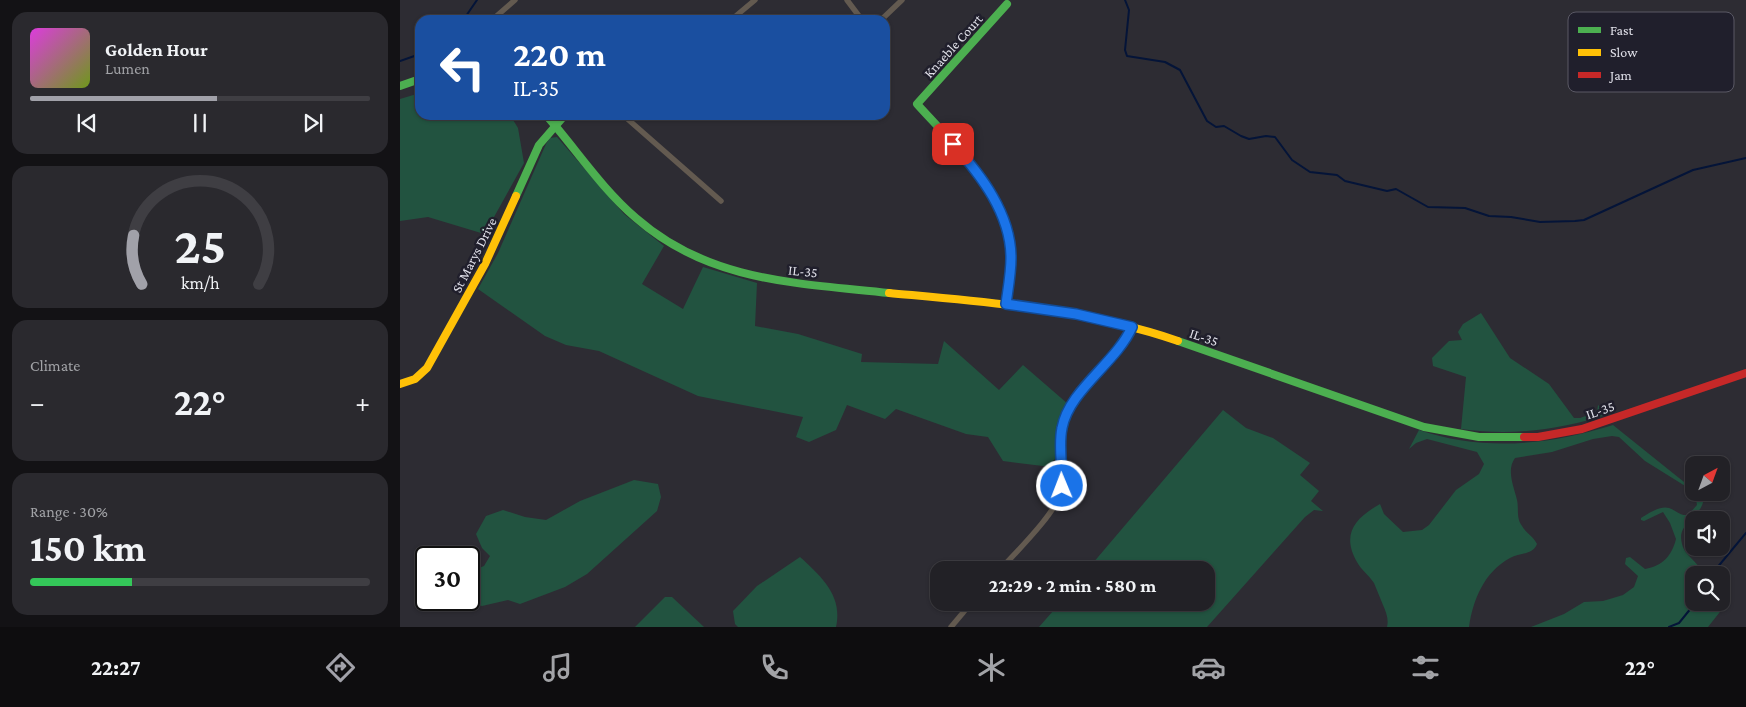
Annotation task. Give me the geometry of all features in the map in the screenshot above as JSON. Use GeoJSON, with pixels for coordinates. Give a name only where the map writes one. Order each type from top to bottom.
{"type":"FeatureCollection","features":[{"type":"Feature","properties":{"kind":"main road","name":"Knaeble Court"},"geometry":{"type":"LineString","coordinates":[[1006,304],[1011,257],[1002,216],[976,172],[917,104],[1007,4]]}},
{"type":"Feature","properties":{"kind":"main road"},"geometry":{"type":"LineString","coordinates":[[400,86],[415,81]]}},
{"type":"Feature","properties":{"kind":"main road","name":"IL-35"},"geometry":{"type":"LineString","coordinates":[[550,120],[616,198],[649,229],[690,255],[713,265],[747,276],[797,284],[1006,304],[1070,313],[1132,327],[1424,427],[1480,437],[1538,437],[1582,429],[1746,373]]}},
{"type":"Feature","properties":{"kind":"main road","name":"St Marys Drive"},"geometry":{"type":"LineString","coordinates":[[400,384],[414,380],[426,368],[485,264],[539,145],[560,120]]}},
{"type":"Feature","properties":{"kind":"street"},"geometry":{"type":"LineString","coordinates":[[498,15],[515,0]]}},
{"type":"Feature","properties":{"kind":"street"},"geometry":{"type":"LineString","coordinates":[[737,15],[755,0]]}},
{"type":"Feature","properties":{"kind":"street"},"geometry":{"type":"LineString","coordinates":[[848,0],[858,15]]}},
{"type":"Feature","properties":{"kind":"street"},"geometry":{"type":"LineString","coordinates":[[886,15],[902,0]]}},
{"type":"Feature","properties":{"kind":"street"},"geometry":{"type":"LineString","coordinates":[[629,120],[721,201]]}},
{"type":"Feature","properties":{"kind":"street"},"geometry":{"type":"LineString","coordinates":[[1008,561],[1049,513],[1058,499],[1062,482],[1062,428],[1066,416],[1078,397],[1124,342],[1132,327]]}},
{"type":"Feature","properties":{"kind":"street"},"geometry":{"type":"LineString","coordinates":[[951,627],[964,611]]}},
{"type":"Feature","properties":{"kind":"green space"},"geometry":{"type":"Polygon","coordinates":[[[415,94],[415,120],[513,120],[518,128],[524,163],[489,226],[481,233],[428,217],[400,221],[400,99],[415,94]]]}},
{"type":"Feature","properties":{"kind":"green space"},"geometry":{"type":"Polygon","coordinates":[[[557,137],[624,214],[664,246],[642,284],[683,309],[703,267],[757,283],[755,326],[798,334],[862,354],[861,362],[938,364],[944,341],[999,390],[1023,365],[1068,404],[1059,426],[1056,458],[1048,466],[1003,461],[988,437],[966,434],[896,409],[885,419],[847,405],[836,430],[809,442],[796,437],[803,417],[698,396],[599,351],[566,345],[545,336],[478,289],[498,253],[546,144],[550,138],[557,137]]]}},
{"type":"Feature","properties":{"kind":"green space"},"geometry":{"type":"Polygon","coordinates":[[[1481,313],[1510,358],[1549,384],[1574,418],[1580,418],[1597,412],[1598,405],[1609,414],[1554,428],[1517,432],[1461,429],[1466,377],[1433,366],[1432,358],[1449,341],[1462,340],[1458,332],[1463,324],[1481,313]]]}},
{"type":"Feature","properties":{"kind":"green space"},"geometry":{"type":"Polygon","coordinates":[[[1223,410],[1246,428],[1273,438],[1310,463],[1300,475],[1319,491],[1311,501],[1323,511],[1314,510],[1305,517],[1207,627],[1039,627],[1053,611],[1215,611],[1215,561],[1095,561],[1223,410]]]}},
{"type":"Feature","properties":{"kind":"green space"},"geometry":{"type":"Polygon","coordinates":[[[1613,425],[1685,483],[1685,486],[1645,461],[1619,437],[1612,436],[1593,439],[1552,452],[1515,458],[1512,463],[1511,473],[1519,520],[1537,544],[1535,548],[1510,558],[1493,571],[1477,597],[1469,627],[1387,627],[1386,613],[1374,583],[1359,565],[1352,552],[1350,543],[1353,528],[1364,515],[1380,504],[1384,514],[1403,532],[1422,530],[1429,525],[1456,490],[1479,474],[1484,464],[1477,452],[1427,439],[1416,443],[1409,449],[1419,430],[1443,437],[1492,443],[1541,441],[1589,432],[1613,425]]]}},
{"type":"Feature","properties":{"kind":"green space"},"geometry":{"type":"Polygon","coordinates":[[[634,480],[658,484],[661,497],[657,511],[587,574],[565,587],[520,604],[508,600],[480,605],[480,568],[484,566],[490,556],[482,548],[476,534],[486,516],[503,510],[525,517],[546,520],[580,501],[634,480]]]}},
{"type":"Feature","properties":{"kind":"green space"},"geometry":{"type":"Polygon","coordinates":[[[1696,501],[1703,501],[1698,511],[1692,511],[1697,505],[1696,501]]]}},
{"type":"Feature","properties":{"kind":"green space"},"geometry":{"type":"Polygon","coordinates":[[[1666,507],[1685,515],[1685,527],[1681,537],[1685,556],[1690,556],[1699,566],[1685,566],[1685,611],[1721,611],[1708,627],[1531,627],[1564,614],[1584,602],[1603,601],[1623,595],[1634,587],[1638,576],[1625,564],[1626,558],[1630,557],[1645,569],[1651,568],[1666,559],[1676,539],[1670,523],[1663,512],[1644,521],[1641,518],[1654,510],[1666,507]]]}},
{"type":"Feature","properties":{"kind":"green space"},"geometry":{"type":"Polygon","coordinates":[[[800,557],[822,579],[833,596],[837,616],[836,627],[738,627],[735,624],[733,611],[757,586],[800,557]]]}},
{"type":"Feature","properties":{"kind":"green space"},"geometry":{"type":"Polygon","coordinates":[[[665,597],[672,597],[704,627],[635,627],[665,597]]]}},
{"type":"Feature","properties":{"kind":"waterway"},"geometry":{"type":"LineString","coordinates":[[467,15],[477,0]]}},
{"type":"Feature","properties":{"kind":"waterway"},"geometry":{"type":"LineString","coordinates":[[1125,0],[1129,10],[1125,50],[1127,56],[1165,62],[1180,70],[1207,121],[1216,127],[1224,126],[1249,139],[1266,136],[1275,137],[1292,160],[1310,172],[1337,175],[1345,181],[1387,191],[1396,189],[1428,207],[1465,208],[1489,216],[1511,217],[1540,222],[1584,220],[1693,170],[1746,158]]}},
{"type":"Feature","properties":{"kind":"waterway"},"geometry":{"type":"LineString","coordinates":[[400,61],[415,56]]}},
{"type":"Feature","properties":{"kind":"waterway"},"geometry":{"type":"LineString","coordinates":[[1718,566],[1746,533]]}},
{"type":"Feature","properties":{"kind":"waterway"},"geometry":{"type":"LineString","coordinates":[[1669,627],[1679,623],[1689,611]]}},
{"type":"Feature","properties":{"kind":"traffic: fast"},"geometry":{"type":"LineString","coordinates":[[1006,304],[1011,273],[1011,254],[1007,232],[999,210],[976,172],[917,104],[1007,4]]}},
{"type":"Feature","properties":{"kind":"traffic: fast"},"geometry":{"type":"LineString","coordinates":[[400,86],[415,81]]}},
{"type":"Feature","properties":{"kind":"traffic: fast"},"geometry":{"type":"LineString","coordinates":[[550,120],[623,206],[664,239],[693,255],[755,276],[788,282],[889,293]]}},
{"type":"Feature","properties":{"kind":"traffic: fast"},"geometry":{"type":"LineString","coordinates":[[516,196],[539,145],[561,120]]}},
{"type":"Feature","properties":{"kind":"traffic: fast"},"geometry":{"type":"LineString","coordinates":[[1178,341],[1424,427],[1479,437],[1524,437]]}},
{"type":"Feature","properties":{"kind":"traffic: slow"},"geometry":{"type":"LineString","coordinates":[[400,384],[415,379],[427,368],[485,264],[516,196]]}},
{"type":"Feature","properties":{"kind":"traffic: slow"},"geometry":{"type":"LineString","coordinates":[[889,293],[1035,308],[1107,321],[1178,341]]}},
{"type":"Feature","properties":{"kind":"traffic: jam"},"geometry":{"type":"LineString","coordinates":[[1524,437],[1538,437],[1582,429],[1746,373]]}},
{"type":"Feature","properties":{"kind":"route"},"geometry":{"type":"LineString","coordinates":[[953,144],[984,183],[1003,221],[1011,257],[1006,304],[1076,314],[1132,327],[1124,342],[1070,406],[1062,428],[1062,486]]}}]}
